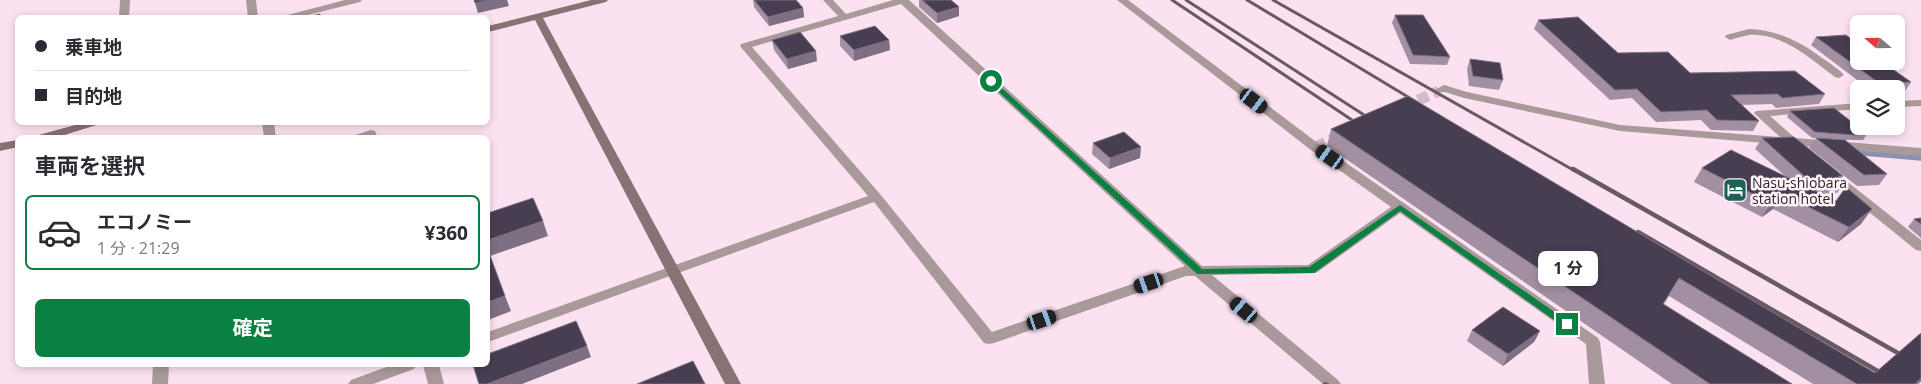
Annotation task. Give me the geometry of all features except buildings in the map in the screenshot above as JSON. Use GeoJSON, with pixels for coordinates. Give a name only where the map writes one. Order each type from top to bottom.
{"type":"FeatureCollection","features":[{"type":"Feature","properties":{"kind":"street"},"geometry":{"type":"LineString","coordinates":[[124,15],[125,0]]}},
{"type":"Feature","properties":{"kind":"street"},"geometry":{"type":"LineString","coordinates":[[251,0],[253,15]]}},
{"type":"Feature","properties":{"kind":"street"},"geometry":{"type":"LineString","coordinates":[[294,15],[357,0]]}},
{"type":"Feature","properties":{"kind":"street"},"geometry":{"type":"LineString","coordinates":[[490,29],[604,0]]}},
{"type":"Feature","properties":{"kind":"street"},"geometry":{"type":"LineString","coordinates":[[828,0],[843,16]]}},
{"type":"Feature","properties":{"kind":"street"},"geometry":{"type":"LineString","coordinates":[[1332,384],[1200,272],[903,0],[745,46],[876,197],[989,339],[1185,271],[1200,272],[1311,270],[1400,207]]}},
{"type":"Feature","properties":{"kind":"street"},"geometry":{"type":"LineString","coordinates":[[1122,0],[1315,147],[1593,342],[1597,384]]}},
{"type":"Feature","properties":{"kind":"street"},"geometry":{"type":"LineString","coordinates":[[538,17],[733,384]]}},
{"type":"Feature","properties":{"kind":"street"},"geometry":{"type":"LineString","coordinates":[[1730,37],[1750,32],[1769,34],[1793,43],[1839,75]]}},
{"type":"Feature","properties":{"kind":"street"},"geometry":{"type":"LineString","coordinates":[[1439,90],[1444,88],[1464,95],[1620,128],[1921,152]]}},
{"type":"Feature","properties":{"kind":"street"},"geometry":{"type":"LineString","coordinates":[[1905,104],[1921,103]]}},
{"type":"Feature","properties":{"kind":"street"},"geometry":{"type":"LineString","coordinates":[[1806,154],[1760,113],[1850,107]]}},
{"type":"Feature","properties":{"kind":"street"},"geometry":{"type":"LineString","coordinates":[[51,135],[89,125]]}},
{"type":"Feature","properties":{"kind":"street"},"geometry":{"type":"LineString","coordinates":[[0,147],[15,144]]}},
{"type":"Feature","properties":{"kind":"street"},"geometry":{"type":"LineString","coordinates":[[1820,166],[1921,247]]}},
{"type":"Feature","properties":{"kind":"street"},"geometry":{"type":"LineString","coordinates":[[490,336],[876,197]]}},
{"type":"Feature","properties":{"kind":"street"},"geometry":{"type":"LineString","coordinates":[[160,384],[161,367]]}},
{"type":"Feature","properties":{"kind":"street"},"geometry":{"type":"LineString","coordinates":[[356,384],[403,367]]}},
{"type":"Feature","properties":{"kind":"street"},"geometry":{"type":"LineString","coordinates":[[432,367],[436,384]]}},
{"type":"Feature","properties":{"kind":"waterway"},"geometry":{"type":"LineString","coordinates":[[1852,152],[1921,158]]}},
{"type":"Feature","properties":{"kind":"tunnel"},"geometry":{"type":"LineString","coordinates":[[1403,107],[1439,91]]}},
{"type":"Feature","properties":{"kind":"tunnel"},"geometry":{"type":"LineString","coordinates":[[1315,147],[1344,134]]}},
{"type":"Feature","properties":{"kind":"railway"},"geometry":{"type":"LineString","coordinates":[[1172,0],[1364,128]]}},
{"type":"Feature","properties":{"kind":"railway"},"geometry":{"type":"LineString","coordinates":[[1186,0],[1375,122]]}},
{"type":"Feature","properties":{"kind":"railway"},"geometry":{"type":"LineString","coordinates":[[1247,0],[1418,103]]}},
{"type":"Feature","properties":{"kind":"railway"},"geometry":{"type":"LineString","coordinates":[[1273,0],[1575,171]]}},
{"type":"Feature","properties":{"kind":"railway"},"geometry":{"type":"LineString","coordinates":[[1573,169],[1921,366]]}},
{"type":"Feature","properties":{"kind":"railway"},"geometry":{"type":"LineString","coordinates":[[1638,232],[1900,384]]}},
{"type":"Feature","properties":{"kind":"place","name":"Nasu-shiobara station hotel"},"geometry":{"type":"Point","coordinates":[1735,190]}},
{"type":"Feature","properties":{"kind":"route"},"geometry":{"type":"LineString","coordinates":[[991,81],[1200,272],[1311,270],[1400,207],[1567,324]]}}]}
